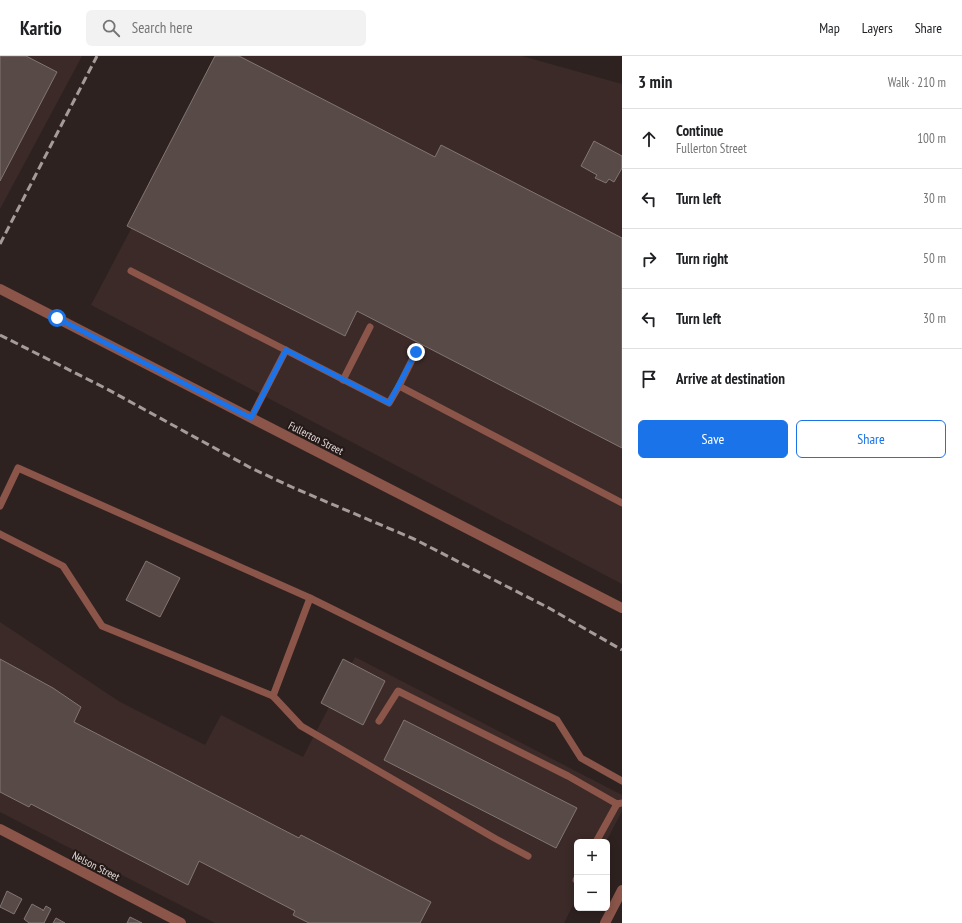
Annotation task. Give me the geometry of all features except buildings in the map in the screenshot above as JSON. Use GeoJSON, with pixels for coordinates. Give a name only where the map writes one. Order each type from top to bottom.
{"type":"FeatureCollection","features":[{"type":"Feature","properties":{"kind":"street","name":"Fullerton Street"},"geometry":{"type":"LineString","coordinates":[[0,289],[622,608]]}},
{"type":"Feature","properties":{"kind":"street","name":"Nelson Street"},"geometry":{"type":"LineString","coordinates":[[0,830],[181,923]]}},
{"type":"Feature","properties":{"kind":"street"},"geometry":{"type":"LineString","coordinates":[[605,923],[611,902],[622,890]]}},
{"type":"Feature","properties":{"kind":"lane"},"geometry":{"type":"LineString","coordinates":[[131,271],[389,403],[416,352]]}},
{"type":"Feature","properties":{"kind":"lane"},"geometry":{"type":"LineString","coordinates":[[343,380],[370,327]]}},
{"type":"Feature","properties":{"kind":"lane"},"geometry":{"type":"LineString","coordinates":[[251,418],[286,350]]}},
{"type":"Feature","properties":{"kind":"lane"},"geometry":{"type":"LineString","coordinates":[[399,386],[622,503]]}},
{"type":"Feature","properties":{"kind":"lane"},"geometry":{"type":"LineString","coordinates":[[0,506],[18,468],[310,598],[557,720],[581,758],[622,781]]}},
{"type":"Feature","properties":{"kind":"lane"},"geometry":{"type":"LineString","coordinates":[[0,534],[63,566],[102,626],[273,696],[301,726],[496,840],[528,856]]}},
{"type":"Feature","properties":{"kind":"lane"},"geometry":{"type":"LineString","coordinates":[[273,696],[310,598]]}},
{"type":"Feature","properties":{"kind":"lane"},"geometry":{"type":"LineString","coordinates":[[379,721],[398,691],[619,803],[598,839]]}},
{"type":"Feature","properties":{"kind":"shaded area"},"geometry":{"type":"Polygon","coordinates":[[[0,56],[82,56],[0,209],[0,56]]]}},
{"type":"Feature","properties":{"kind":"shaded area"},"geometry":{"type":"Polygon","coordinates":[[[222,56],[522,56],[622,84],[622,584],[91,305],[222,56]]]}},
{"type":"Feature","properties":{"kind":"shaded area"},"geometry":{"type":"Polygon","coordinates":[[[0,622],[120,702],[205,745],[221,715],[303,757],[355,657],[622,795],[622,811],[608,839],[574,839],[574,903],[564,923],[215,923],[0,812],[0,622]]]}},
{"type":"Feature","properties":{"kind":"railway"},"geometry":{"type":"LineString","coordinates":[[0,244],[97,56]]}},
{"type":"Feature","properties":{"kind":"railway"},"geometry":{"type":"LineString","coordinates":[[0,335],[107,389],[251,468],[414,539],[549,608],[622,650]]}},
{"type":"Feature","properties":{"kind":"route"},"geometry":{"type":"LineString","coordinates":[[57,318],[251,418],[286,350],[389,403],[416,352]]}}]}
